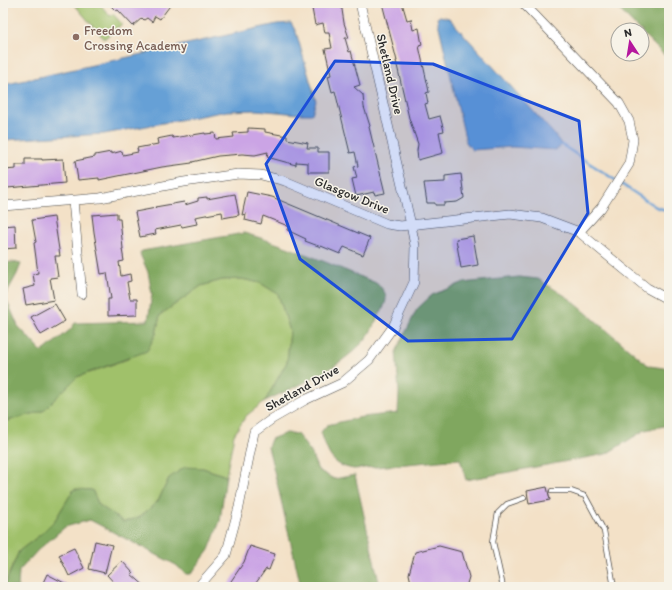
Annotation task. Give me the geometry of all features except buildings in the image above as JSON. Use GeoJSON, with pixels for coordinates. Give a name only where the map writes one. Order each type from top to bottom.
{"type":"FeatureCollection","features":[{"type":"Feature","properties":{"kind":"street","name":"Shetland Drive"},"geometry":{"type":"LineString","coordinates":[[198,587],[226,555],[239,507],[254,432],[272,419],[305,400],[342,383],[369,360],[393,327],[414,282],[415,246],[411,225],[360,3]]}},
{"type":"Feature","properties":{"kind":"street"},"geometry":{"type":"LineString","coordinates":[[523,3],[618,103],[629,121],[633,140],[629,164],[601,208],[579,232]]}},
{"type":"Feature","properties":{"kind":"street","name":"Glasgow Drive"},"geometry":{"type":"LineString","coordinates":[[3,206],[100,198],[184,182],[238,174],[261,175],[285,181],[387,224],[400,226],[510,214],[542,218],[579,232],[647,288],[669,300]]}},
{"type":"Feature","properties":{"kind":"street"},"geometry":{"type":"LineString","coordinates":[[73,201],[82,294]]}},
{"type":"Feature","properties":{"kind":"lane"},"geometry":{"type":"LineString","coordinates":[[552,491],[570,491],[585,496],[604,531],[614,587]]}},
{"type":"Feature","properties":{"kind":"lane"},"geometry":{"type":"LineString","coordinates":[[503,587],[493,542],[498,513],[507,504],[524,498]]}},
{"type":"Feature","properties":{"kind":"highlighted area"},"geometry":{"type":"Polygon","coordinates":[[[335,61],[433,64],[579,121],[588,213],[512,339],[408,341],[300,259],[266,164],[335,61]]]}},
{"type":"Feature","properties":{"kind":"green space"},"geometry":{"type":"Polygon","coordinates":[[[73,3],[99,3],[110,16],[113,14],[122,24],[104,39],[73,3]]]}},
{"type":"Feature","properties":{"kind":"green space"},"geometry":{"type":"Polygon","coordinates":[[[613,3],[664,3],[666,13],[669,17],[669,60],[650,41],[650,22],[631,22],[613,3]]]}},
{"type":"Feature","properties":{"kind":"green space"},"geometry":{"type":"Polygon","coordinates":[[[244,233],[327,263],[376,283],[381,287],[386,295],[384,307],[364,341],[342,360],[318,376],[265,401],[287,362],[290,331],[278,294],[260,283],[242,279],[222,280],[201,286],[160,315],[156,334],[147,351],[77,377],[43,411],[3,422],[3,263],[13,262],[21,264],[5,296],[18,326],[42,352],[70,330],[75,323],[148,321],[152,294],[148,272],[140,254],[142,251],[244,233]]]}},
{"type":"Feature","properties":{"kind":"green space"},"geometry":{"type":"Polygon","coordinates":[[[519,277],[538,279],[570,299],[649,366],[664,368],[669,367],[669,425],[645,430],[606,454],[466,480],[460,459],[354,469],[334,461],[328,451],[321,432],[327,425],[362,417],[398,413],[399,392],[396,352],[417,309],[432,295],[462,283],[519,277]]]}},
{"type":"Feature","properties":{"kind":"green space"},"geometry":{"type":"Polygon","coordinates":[[[242,279],[260,283],[278,294],[290,331],[287,362],[265,401],[246,416],[234,435],[226,476],[203,468],[169,478],[158,501],[140,517],[124,522],[99,505],[92,490],[74,489],[55,520],[40,535],[19,551],[3,587],[3,422],[43,411],[77,377],[128,359],[156,334],[160,315],[201,286],[222,280],[242,279]]]}},
{"type":"Feature","properties":{"kind":"green space"},"geometry":{"type":"Polygon","coordinates":[[[286,433],[297,434],[310,451],[318,470],[334,479],[355,475],[380,587],[301,587],[268,447],[271,439],[286,433]]]}},
{"type":"Feature","properties":{"kind":"green space"},"geometry":{"type":"Polygon","coordinates":[[[185,467],[203,468],[226,476],[220,521],[209,550],[191,574],[186,574],[176,565],[90,520],[65,527],[38,550],[19,571],[18,587],[4,587],[19,551],[40,535],[55,520],[74,489],[92,490],[99,505],[124,522],[140,517],[158,501],[169,478],[185,467]]]}},
{"type":"Feature","properties":{"kind":"water"},"geometry":{"type":"Polygon","coordinates":[[[440,16],[449,18],[554,134],[562,145],[556,150],[512,147],[472,150],[466,142],[437,18],[440,16]]]}},
{"type":"Feature","properties":{"kind":"water"},"geometry":{"type":"Polygon","coordinates":[[[291,23],[296,32],[316,101],[312,114],[257,110],[227,111],[104,134],[3,140],[3,85],[277,24],[291,23]]]}},
{"type":"Feature","properties":{"kind":"waterway"},"geometry":{"type":"LineString","coordinates":[[562,145],[656,207],[669,211]]}},
{"type":"Feature","properties":{"kind":"place","name":"Freedom Crossing Academy"},"geometry":{"type":"Point","coordinates":[76,37]}}]}
